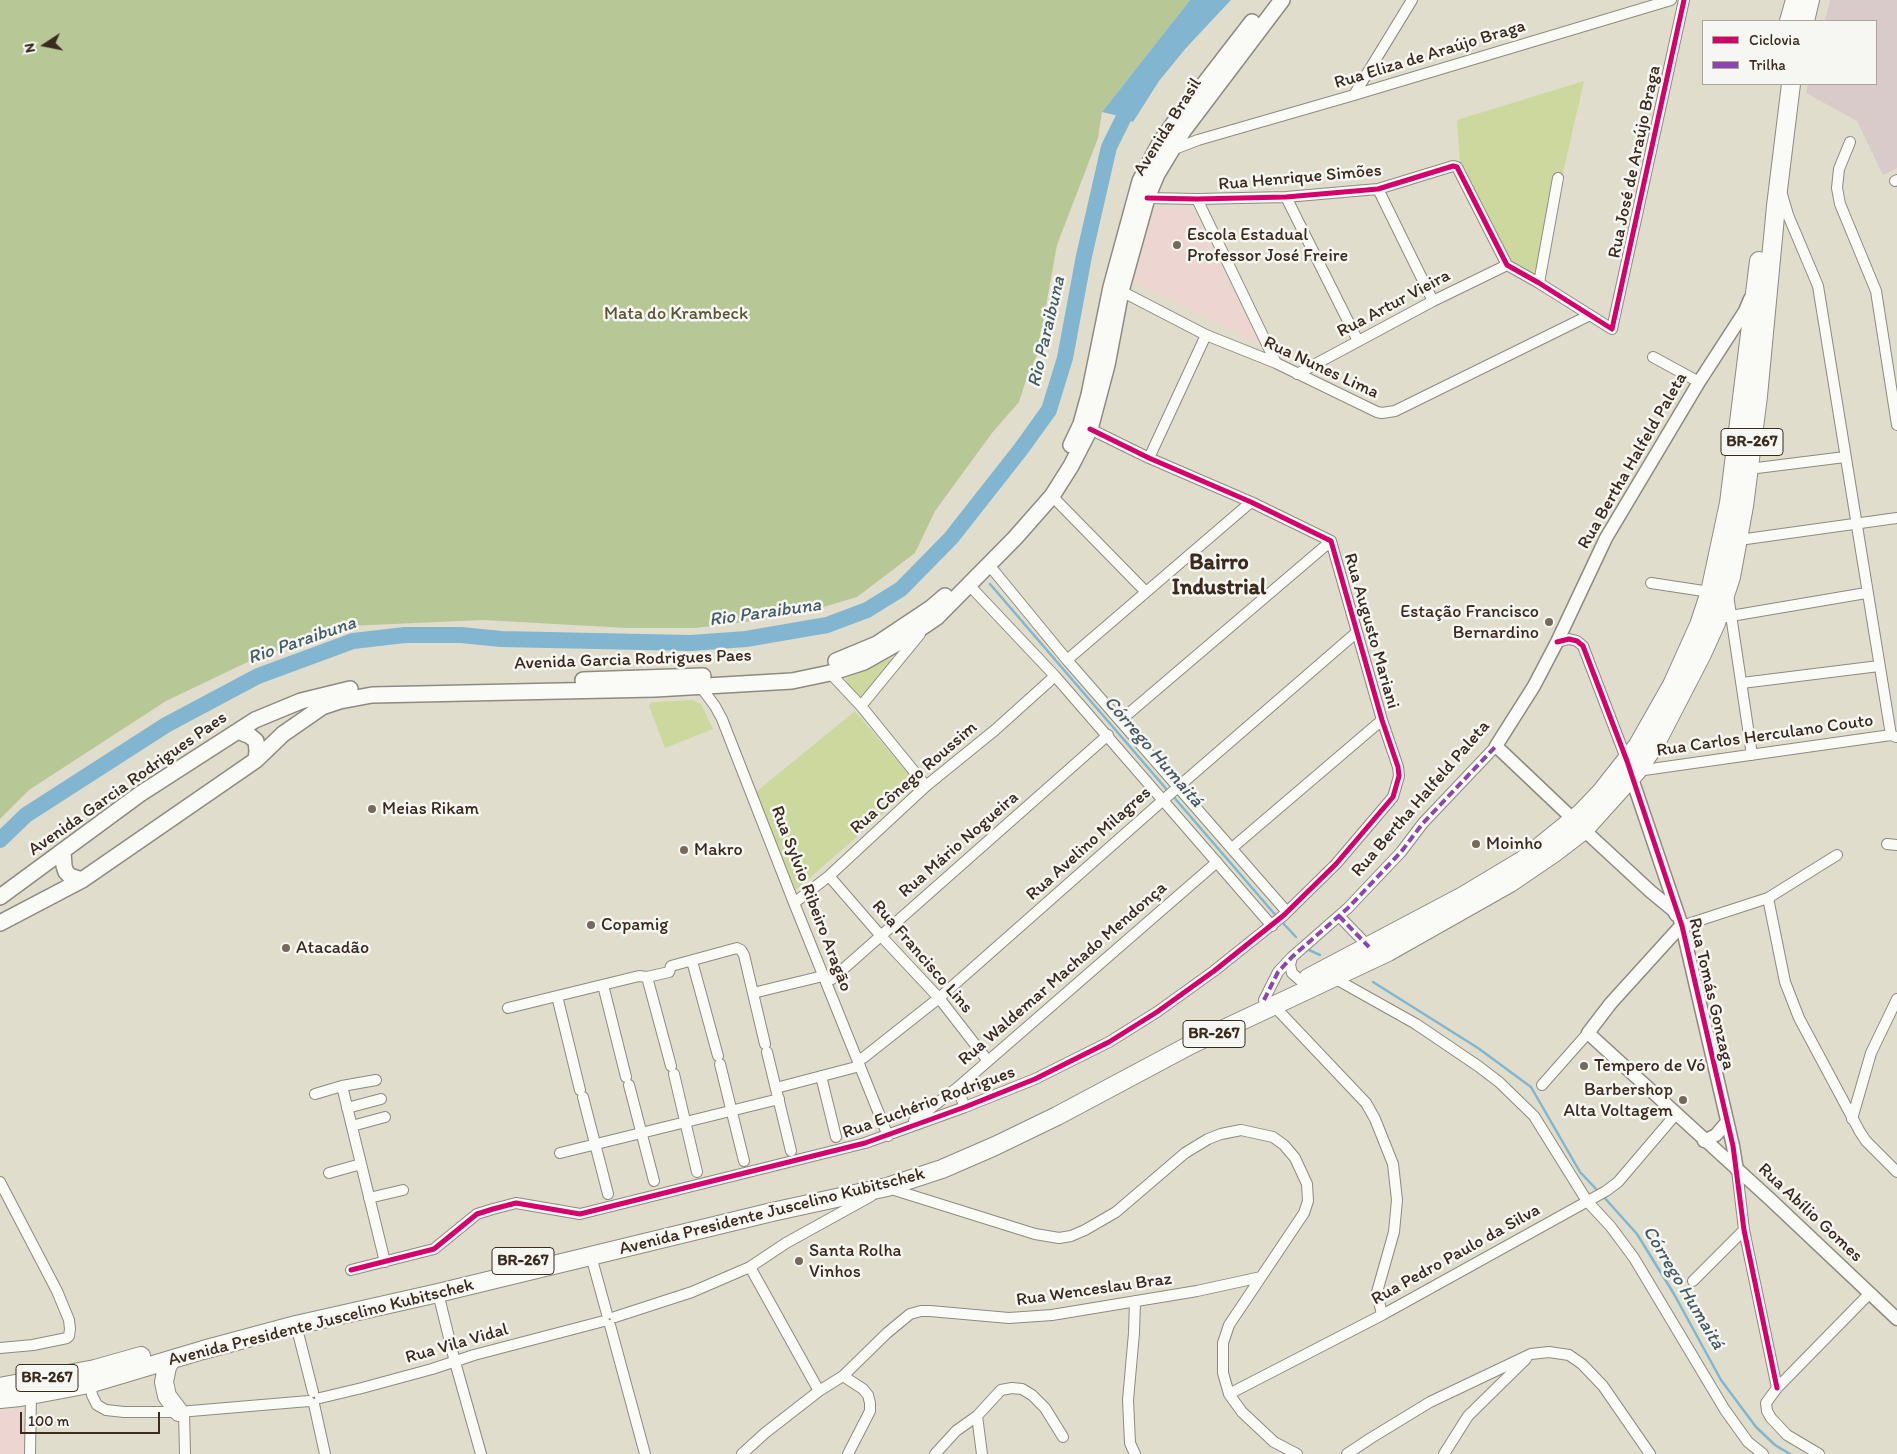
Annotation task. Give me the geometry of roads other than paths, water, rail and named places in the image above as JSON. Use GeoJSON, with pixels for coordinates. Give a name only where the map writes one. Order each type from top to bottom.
{"type":"FeatureCollection","features":[{"type":"Feature","properties":{"kind":"highway"},"geometry":{"type":"LineString","coordinates":[[1789,20],[1796,0]]}},
{"type":"Feature","properties":{"kind":"highway"},"geometry":{"type":"LineString","coordinates":[[1805,20],[1810,0]]}},
{"type":"Feature","properties":{"kind":"highway","name":"Avenida Presidente Juscelino Kubitschek"},"geometry":{"type":"LineString","coordinates":[[1306,985],[1334,978],[1428,930],[1510,883],[1554,854],[1655,745],[1723,619],[1718,591],[1756,288],[1779,85]]}},
{"type":"Feature","properties":{"kind":"highway","name":"Avenida Presidente Juscelino Kubitschek"},"geometry":{"type":"LineString","coordinates":[[1632,770],[1638,745],[1672,685],[1699,625],[1718,591],[1739,540],[1782,211],[1779,184],[1791,85]]}},
{"type":"Feature","properties":{"kind":"highway","name":"Avenida Presidente Juscelino Kubitschek"},"geometry":{"type":"LineString","coordinates":[[0,1399],[31,1395],[87,1375],[371,1296],[437,1283],[642,1232],[882,1179],[928,1164],[992,1137],[1306,985],[1369,947],[1509,869],[1579,825]]}},
{"type":"Feature","properties":{"kind":"highway","name":"Avenida Presidente Juscelino Kubitschek"},"geometry":{"type":"LineString","coordinates":[[0,1387],[87,1375],[171,1360],[296,1325],[438,1293],[826,1199],[887,1187],[942,1169],[996,1146],[1057,1116],[1269,1003]]}},
{"type":"Feature","properties":{"kind":"highway"},"geometry":{"type":"LineString","coordinates":[[171,1360],[167,1367],[164,1382],[168,1396],[181,1412]]}},
{"type":"Feature","properties":{"kind":"main road","name":"Avenida Brasil"},"geometry":{"type":"LineString","coordinates":[[1116,289],[1135,194],[1146,168],[1174,122],[1270,0]]}},
{"type":"Feature","properties":{"kind":"main road","name":"Avenida Brasil"},"geometry":{"type":"LineString","coordinates":[[1116,289],[1146,198],[1157,174],[1183,131],[1282,0]]}},
{"type":"Feature","properties":{"kind":"main road","name":"Avenida Garcia Rodrigues Paes"},"geometry":{"type":"LineString","coordinates":[[0,923],[82,880],[256,760],[283,734],[322,707],[372,695],[655,689],[699,681],[796,672],[819,667],[877,644],[931,608],[970,573],[998,544],[1042,492],[1064,461],[1080,424],[1116,289]]}},
{"type":"Feature","properties":{"kind":"main road","name":"Avenida Garcia Rodrigues Paes"},"geometry":{"type":"LineString","coordinates":[[0,896],[64,852],[140,794],[254,720],[301,701],[350,689],[382,686],[792,681],[830,674],[873,658],[931,622],[970,586],[1052,496],[1071,466],[1090,429],[1107,365],[1116,289]]}},
{"type":"Feature","properties":{"kind":"main road"},"geometry":{"type":"LineString","coordinates":[[1090,429],[1087,424],[1096,391],[1096,363]]}},
{"type":"Feature","properties":{"kind":"main road"},"geometry":{"type":"LineString","coordinates":[[970,586],[972,576],[992,556],[998,544]]}},
{"type":"Feature","properties":{"kind":"main road"},"geometry":{"type":"LineString","coordinates":[[830,674],[832,668],[855,658],[858,653]]}},
{"type":"Feature","properties":{"kind":"main road"},"geometry":{"type":"LineString","coordinates":[[238,731],[256,741],[256,760]]}},
{"type":"Feature","properties":{"kind":"main road"},"geometry":{"type":"LineString","coordinates":[[64,852],[66,872],[70,876],[82,880]]}},
{"type":"Feature","properties":{"kind":"street"},"geometry":{"type":"LineString","coordinates":[[1354,95],[1412,0]]}},
{"type":"Feature","properties":{"kind":"street","name":"Rua Eliza de Araújo Braga"},"geometry":{"type":"LineString","coordinates":[[1172,150],[1198,140],[1671,0]]}},
{"type":"Feature","properties":{"kind":"street","name":"Rua José de Araújo Braga"},"geometry":{"type":"LineString","coordinates":[[1588,316],[1612,330],[1684,0]]}},
{"type":"Feature","properties":{"kind":"street"},"geometry":{"type":"LineString","coordinates":[[1183,131],[1198,140]]}},
{"type":"Feature","properties":{"kind":"street"},"geometry":{"type":"LineString","coordinates":[[1850,142],[1839,170],[1838,188],[1840,204],[1876,291],[1897,425]]}},
{"type":"Feature","properties":{"kind":"street","name":"Rua Henrique Simões"},"geometry":{"type":"LineString","coordinates":[[1146,198],[1197,200],[1286,197],[1378,189],[1452,166],[1459,169],[1507,266]]}},
{"type":"Feature","properties":{"kind":"street"},"geometry":{"type":"LineString","coordinates":[[1539,283],[1558,178]]}},
{"type":"Feature","properties":{"kind":"street"},"geometry":{"type":"LineString","coordinates":[[1378,189],[1433,301]]}},
{"type":"Feature","properties":{"kind":"street"},"geometry":{"type":"LineString","coordinates":[[1286,197],[1358,341]]}},
{"type":"Feature","properties":{"kind":"street"},"geometry":{"type":"LineString","coordinates":[[1197,200],[1276,364]]}},
{"type":"Feature","properties":{"kind":"street"},"geometry":{"type":"LineString","coordinates":[[1782,211],[1818,286],[1878,666],[1894,736]]}},
{"type":"Feature","properties":{"kind":"street"},"geometry":{"type":"LineString","coordinates":[[1507,266],[1539,283],[1588,316]]}},
{"type":"Feature","properties":{"kind":"street","name":"Rua Artur Vieira"},"geometry":{"type":"LineString","coordinates":[[1297,374],[1433,301],[1507,266]]}},
{"type":"Feature","properties":{"kind":"street","name":"Rua Bertha Halfeld Paleta"},"geometry":{"type":"LineString","coordinates":[[1269,1003],[1278,972],[1382,873],[1423,823],[1496,746],[1534,686],[1606,538],[1699,382],[1745,311],[1756,288]]}},
{"type":"Feature","properties":{"kind":"street","name":"Rua Nunes Lima"},"geometry":{"type":"LineString","coordinates":[[1116,289],[1206,335],[1276,364],[1377,412],[1388,413],[1588,316]]}},
{"type":"Feature","properties":{"kind":"street"},"geometry":{"type":"LineString","coordinates":[[1149,458],[1206,335]]}},
{"type":"Feature","properties":{"kind":"street"},"geometry":{"type":"LineString","coordinates":[[1653,357],[1699,382]]}},
{"type":"Feature","properties":{"kind":"street","name":"Rua Augusto Mariani"},"geometry":{"type":"LineString","coordinates":[[1090,429],[1149,458],[1251,502],[1331,541],[1382,720],[1398,767],[1398,783]]}},
{"type":"Feature","properties":{"kind":"street"},"geometry":{"type":"LineString","coordinates":[[1749,469],[1845,457]]}},
{"type":"Feature","properties":{"kind":"street"},"geometry":{"type":"LineString","coordinates":[[1052,496],[1146,592]]}},
{"type":"Feature","properties":{"kind":"street"},"geometry":{"type":"LineString","coordinates":[[1066,660],[1251,502]]}},
{"type":"Feature","properties":{"kind":"street"},"geometry":{"type":"LineString","coordinates":[[1739,540],[1897,518]]}},
{"type":"Feature","properties":{"kind":"street"},"geometry":{"type":"LineString","coordinates":[[1121,720],[1331,541]]}},
{"type":"Feature","properties":{"kind":"street"},"geometry":{"type":"LineString","coordinates":[[989,565],[1066,660],[1121,720],[1177,788],[1232,848],[1286,914]]}},
{"type":"Feature","properties":{"kind":"street"},"geometry":{"type":"LineString","coordinates":[[1651,583],[1718,591]]}},
{"type":"Feature","properties":{"kind":"street"},"geometry":{"type":"LineString","coordinates":[[970,586],[1108,735],[1274,925]]}},
{"type":"Feature","properties":{"kind":"street"},"geometry":{"type":"LineString","coordinates":[[1752,755],[1742,683],[1723,619],[1866,593]]}},
{"type":"Feature","properties":{"kind":"street","name":"Avenida Garcia Rodrigues Paes"},"geometry":{"type":"LineString","coordinates":[[861,706],[931,622]]}},
{"type":"Feature","properties":{"kind":"street","name":"Rua Avelino Milagres"},"geometry":{"type":"LineString","coordinates":[[861,1062],[939,998],[1357,632]]}},
{"type":"Feature","properties":{"kind":"street","name":"Rua Tomás Gonzaga"},"geometry":{"type":"LineString","coordinates":[[1557,642],[1569,639],[1577,641],[1583,646],[1632,770],[1682,926],[1737,1170],[1744,1230],[1777,1388]]}},
{"type":"Feature","properties":{"kind":"street"},"geometry":{"type":"LineString","coordinates":[[1742,683],[1878,666]]}},
{"type":"Feature","properties":{"kind":"street"},"geometry":{"type":"LineString","coordinates":[[830,674],[861,706],[926,786]]}},
{"type":"Feature","properties":{"kind":"street","name":"Rua Cônego Roussim"},"geometry":{"type":"LineString","coordinates":[[794,903],[829,876],[926,786],[995,730],[1055,676]]}},
{"type":"Feature","properties":{"kind":"street","name":"Rua Sylvio Ribeiro Aragão"},"geometry":{"type":"LineString","coordinates":[[699,681],[722,719],[794,903],[828,978],[888,1136]]}},
{"type":"Feature","properties":{"kind":"street"},"geometry":{"type":"LineString","coordinates":[[1232,848],[1382,720]]}},
{"type":"Feature","properties":{"kind":"street","name":"Rua Mário Nogueira"},"geometry":{"type":"LineString","coordinates":[[828,978],[881,936],[1108,735]]}},
{"type":"Feature","properties":{"kind":"street","name":"Rua Carlos Herculano Couto"},"geometry":{"type":"LineString","coordinates":[[1632,770],[1894,736]]}},
{"type":"Feature","properties":{"kind":"street"},"geometry":{"type":"LineString","coordinates":[[1496,746],[1642,884],[1673,910],[1682,926]]}},
{"type":"Feature","properties":{"kind":"street","name":"Rua Euchério Rodrigues"},"geometry":{"type":"LineString","coordinates":[[351,1270],[434,1249],[477,1214],[500,1207],[516,1203],[580,1214],[858,1145],[888,1136],[1035,1079],[1109,1042],[1157,1012],[1274,925],[1336,864],[1393,797],[1398,783]]}},
{"type":"Feature","properties":{"kind":"street"},"geometry":{"type":"LineString","coordinates":[[1542,1085],[1588,1033],[1611,1003],[1679,928],[1768,898],[1837,855]]}},
{"type":"Feature","properties":{"kind":"street","name":"Rua Waldemar Machado Mendonça"},"geometry":{"type":"LineString","coordinates":[[906,1128],[957,1088],[1217,862]]}},
{"type":"Feature","properties":{"kind":"street"},"geometry":{"type":"LineString","coordinates":[[1642,884],[1658,880],[1662,865]]}},
{"type":"Feature","properties":{"kind":"street","name":"Rua Francisco Lins"},"geometry":{"type":"LineString","coordinates":[[829,876],[881,936],[939,998],[988,1061]]}},
{"type":"Feature","properties":{"kind":"street"},"geometry":{"type":"LineString","coordinates":[[1768,898],[1790,999],[1852,1119],[1866,1141],[1897,1172]]}},
{"type":"Feature","properties":{"kind":"street"},"geometry":{"type":"LineString","coordinates":[[1339,916],[1369,947]]}},
{"type":"Feature","properties":{"kind":"street"},"geometry":{"type":"LineString","coordinates":[[508,1008],[639,976],[647,977],[669,972],[671,966],[737,948],[741,950],[791,1151]]}},
{"type":"Feature","properties":{"kind":"street"},"geometry":{"type":"LineString","coordinates":[[1292,957],[1290,965],[1292,973],[1306,985]]}},
{"type":"Feature","properties":{"kind":"street"},"geometry":{"type":"LineString","coordinates":[[692,961],[744,1161]]}},
{"type":"Feature","properties":{"kind":"street"},"geometry":{"type":"LineString","coordinates":[[647,977],[673,1070],[698,1172]]}},
{"type":"Feature","properties":{"kind":"street"},"geometry":{"type":"LineString","coordinates":[[753,993],[828,978]]}},
{"type":"Feature","properties":{"kind":"street"},"geometry":{"type":"LineString","coordinates":[[1334,978],[1416,1024],[1499,1082],[1534,1116],[1634,1258],[1737,1428],[1748,1442],[1763,1454]]}},
{"type":"Feature","properties":{"kind":"street"},"geometry":{"type":"LineString","coordinates":[[603,985],[654,1181]]}},
{"type":"Feature","properties":{"kind":"street"},"geometry":{"type":"LineString","coordinates":[[557,996],[608,1194]]}},
{"type":"Feature","properties":{"kind":"street"},"geometry":{"type":"LineString","coordinates":[[1852,1119],[1871,1053],[1897,999]]}},
{"type":"Feature","properties":{"kind":"street"},"geometry":{"type":"LineString","coordinates":[[1269,1003],[1366,1103],[1376,1118],[1393,1164],[1398,1200],[1394,1232],[1377,1292],[1382,1315]]}},
{"type":"Feature","properties":{"kind":"street","name":"Rua Abílio Gomes"},"geometry":{"type":"LineString","coordinates":[[1588,1033],[1771,1200],[1897,1319]]}},
{"type":"Feature","properties":{"kind":"street"},"geometry":{"type":"LineString","coordinates":[[776,1088],[821,1076],[861,1062]]}},
{"type":"Feature","properties":{"kind":"street"},"geometry":{"type":"LineString","coordinates":[[821,1076],[836,1137]]}},
{"type":"Feature","properties":{"kind":"street"},"geometry":{"type":"LineString","coordinates":[[316,1094],[342,1086],[376,1080]]}},
{"type":"Feature","properties":{"kind":"street"},"geometry":{"type":"LineString","coordinates":[[342,1086],[385,1262]]}},
{"type":"Feature","properties":{"kind":"street"},"geometry":{"type":"LineString","coordinates":[[957,1088],[965,1107]]}},
{"type":"Feature","properties":{"kind":"street"},"geometry":{"type":"LineString","coordinates":[[348,1108],[381,1099]]}},
{"type":"Feature","properties":{"kind":"street"},"geometry":{"type":"LineString","coordinates":[[560,1153],[778,1099]]}},
{"type":"Feature","properties":{"kind":"street","name":"Rua Pedro Paulo da Silva"},"geometry":{"type":"LineString","coordinates":[[1229,1394],[1382,1315],[1592,1199],[1618,1182],[1676,1114]]}},
{"type":"Feature","properties":{"kind":"street"},"geometry":{"type":"LineString","coordinates":[[352,1126],[386,1117]]}},
{"type":"Feature","properties":{"kind":"street"},"geometry":{"type":"LineString","coordinates":[[1704,1140],[1716,1135],[1727,1122]]}},
{"type":"Feature","properties":{"kind":"street"},"geometry":{"type":"LineString","coordinates":[[887,1187],[1035,1234],[1058,1238],[1085,1230],[1116,1212],[1185,1153],[1208,1140],[1221,1134],[1241,1130],[1273,1137],[1284,1145],[1295,1158],[1309,1194],[1304,1213],[1229,1325],[1223,1343],[1223,1373],[1229,1394],[1242,1412],[1274,1442],[1297,1454]]}},
{"type":"Feature","properties":{"kind":"street"},"geometry":{"type":"LineString","coordinates":[[329,1172],[361,1164]]}},
{"type":"Feature","properties":{"kind":"street"},"geometry":{"type":"LineString","coordinates":[[0,1182],[57,1291],[70,1325],[69,1336],[66,1338],[33,1346],[0,1348]]}},
{"type":"Feature","properties":{"kind":"street","name":"Rua Vila Vidal"},"geometry":{"type":"LineString","coordinates":[[87,1375],[94,1400],[101,1408],[124,1412],[181,1412],[314,1399],[609,1319],[692,1292],[750,1267],[829,1218],[887,1187]]}},
{"type":"Feature","properties":{"kind":"street"},"geometry":{"type":"LineString","coordinates":[[370,1198],[403,1190]]}},
{"type":"Feature","properties":{"kind":"street"},"geometry":{"type":"LineString","coordinates":[[826,1199],[830,1207],[829,1218]]}},
{"type":"Feature","properties":{"kind":"street"},"geometry":{"type":"LineString","coordinates":[[1693,1281],[1744,1230]]}},
{"type":"Feature","properties":{"kind":"street"},"geometry":{"type":"LineString","coordinates":[[591,1256],[646,1454]]}},
{"type":"Feature","properties":{"kind":"street"},"geometry":{"type":"LineString","coordinates":[[750,1267],[819,1391]]}},
{"type":"Feature","properties":{"kind":"street","name":"Rua Wenceslau Braz"},"geometry":{"type":"LineString","coordinates":[[742,1454],[765,1433],[819,1391],[842,1376],[910,1314],[921,1311],[1009,1318],[1073,1313],[1197,1291],[1261,1277]]}},
{"type":"Feature","properties":{"kind":"street"},"geometry":{"type":"LineString","coordinates":[[438,1293],[481,1454]]}},
{"type":"Feature","properties":{"kind":"street"},"geometry":{"type":"LineString","coordinates":[[1819,1454],[1787,1435],[1771,1418],[1767,1411],[1766,1403],[1777,1388],[1870,1293]]}},
{"type":"Feature","properties":{"kind":"street"},"geometry":{"type":"LineString","coordinates":[[1135,1301],[1128,1400],[1130,1443],[1135,1454]]}},
{"type":"Feature","properties":{"kind":"street"},"geometry":{"type":"LineString","coordinates":[[296,1325],[325,1454]]}},
{"type":"Feature","properties":{"kind":"street"},"geometry":{"type":"LineString","coordinates":[[1348,1454],[1430,1402],[1531,1354],[1549,1352],[1569,1355],[1582,1364],[1603,1386],[1650,1454]]}},
{"type":"Feature","properties":{"kind":"street"},"geometry":{"type":"LineString","coordinates":[[1444,1454],[1468,1416],[1531,1354]]}},
{"type":"Feature","properties":{"kind":"street"},"geometry":{"type":"LineString","coordinates":[[842,1376],[862,1389],[868,1395],[870,1403],[870,1411],[848,1454]]}},
{"type":"Feature","properties":{"kind":"street"},"geometry":{"type":"LineString","coordinates":[[935,1454],[956,1431],[978,1416],[1001,1390],[1012,1388],[1022,1389],[1032,1395],[1045,1408],[1063,1437]]}},
{"type":"Feature","properties":{"kind":"street"},"geometry":{"type":"LineString","coordinates":[[30,1454],[31,1395]]}},
{"type":"Feature","properties":{"kind":"street"},"geometry":{"type":"LineString","coordinates":[[181,1412],[185,1454]]}},
{"type":"Feature","properties":{"kind":"street"},"geometry":{"type":"LineString","coordinates":[[978,1416],[982,1454]]}},
{"type":"Feature","properties":{"kind":"water"},"geometry":{"type":"Polygon","coordinates":[[[1190,0],[1231,0],[1186,48],[1159,81],[1133,122],[1123,117],[1102,112],[1190,0]]]}},
{"type":"Feature","properties":{"kind":"waterway","name":"Rio Paraibuna"},"geometry":{"type":"LineString","coordinates":[[0,840],[26,815],[166,725],[258,676],[353,641],[405,635],[461,635],[501,639],[691,643],[746,639],[827,625],[867,610],[901,589],[951,538],[1049,410],[1065,358],[1084,256],[1109,147],[1124,117],[1137,99]]}},
{"type":"Feature","properties":{"kind":"waterway","name":"Córrego Humaitá"},"geometry":{"type":"LineString","coordinates":[[990,584],[1168,791]]}},
{"type":"Feature","properties":{"kind":"waterway","name":"Córrego Humaitá"},"geometry":{"type":"LineString","coordinates":[[1172,795],[1278,918]]}},
{"type":"Feature","properties":{"kind":"waterway","name":"Córrego Humaitá"},"geometry":{"type":"LineString","coordinates":[[1282,922],[1296,937]]}},
{"type":"Feature","properties":{"kind":"waterway","name":"Córrego Humaitá"},"geometry":{"type":"LineString","coordinates":[[1307,949],[1320,955]]}},
{"type":"Feature","properties":{"kind":"waterway","name":"Córrego Humaitá"},"geometry":{"type":"LineString","coordinates":[[1373,982],[1478,1048],[1531,1087],[1580,1172],[1598,1191]]}},
{"type":"Feature","properties":{"kind":"waterway","name":"Córrego Humaitá"},"geometry":{"type":"LineString","coordinates":[[1602,1195],[1637,1234],[1674,1294],[1721,1380],[1756,1427],[1775,1445],[1790,1454]]}},
{"type":"Feature","properties":{"kind":"place","name":"Escola Estadual Professor José Freire"},"geometry":{"type":"Point","coordinates":[1177,245]}},
{"type":"Feature","properties":{"kind":"place","name":"Estação Francisco Bernardino"},"geometry":{"type":"Point","coordinates":[1549,622]}},
{"type":"Feature","properties":{"kind":"place","name":"Meias Rikam"},"geometry":{"type":"Point","coordinates":[372,809]}},
{"type":"Feature","properties":{"kind":"place","name":"Moinho"},"geometry":{"type":"Point","coordinates":[1476,844]}},
{"type":"Feature","properties":{"kind":"place","name":"Makro"},"geometry":{"type":"Point","coordinates":[684,850]}},
{"type":"Feature","properties":{"kind":"place","name":"Copamig"},"geometry":{"type":"Point","coordinates":[591,925]}},
{"type":"Feature","properties":{"kind":"place","name":"Atacadão"},"geometry":{"type":"Point","coordinates":[286,948]}},
{"type":"Feature","properties":{"kind":"place","name":"Tempero de Vó"},"geometry":{"type":"Point","coordinates":[1584,1066]}},
{"type":"Feature","properties":{"kind":"place","name":"Barbershop Alta Voltagem"},"geometry":{"type":"Point","coordinates":[1683,1100]}},
{"type":"Feature","properties":{"kind":"place","name":"Santa Rolha Vinhos"},"geometry":{"type":"Point","coordinates":[799,1261]}},
{"type":"Feature","properties":{"kind":"district","name":"Bairro Industrial"},"geometry":{"type":"Point","coordinates":[1219,576]}},
{"type":"Feature","properties":{"kind":"park label","name":"Mata do Krambeck"},"geometry":{"type":"Point","coordinates":[676,314]}}]}
